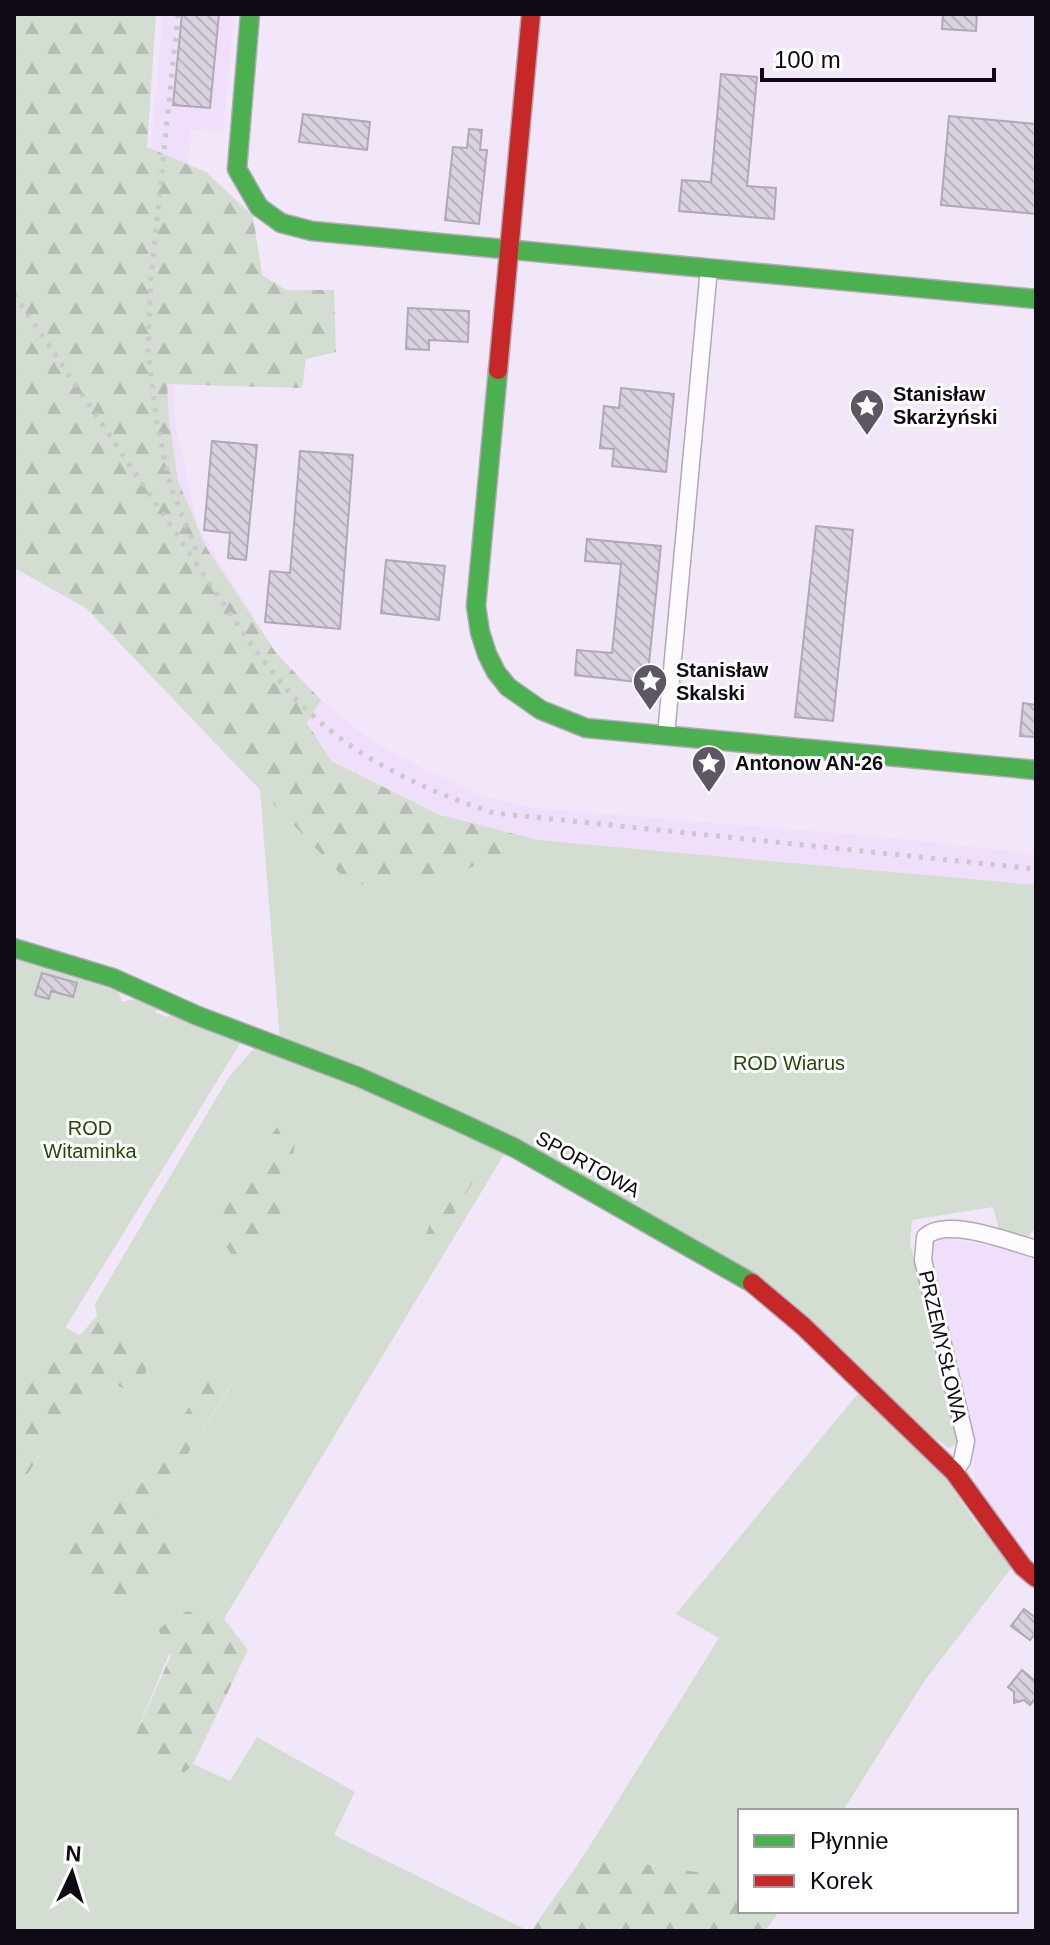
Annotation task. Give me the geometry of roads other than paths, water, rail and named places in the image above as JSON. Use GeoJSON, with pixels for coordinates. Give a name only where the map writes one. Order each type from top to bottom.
{"type":"FeatureCollection","features":[{"type":"Feature","properties":{"kind":"street"},"geometry":{"type":"LineString","coordinates":[[250,14],[237,169],[259,207],[281,223],[312,231],[1036,299]]}},
{"type":"Feature","properties":{"kind":"street"},"geometry":{"type":"LineString","coordinates":[[531,14],[476,606],[482,643],[502,683],[530,706],[586,728],[1036,770]]}},
{"type":"Feature","properties":{"kind":"street"},"geometry":{"type":"LineString","coordinates":[[666,735],[709,268]]}},
{"type":"Feature","properties":{"kind":"street","name":"SPORTOWA"},"geometry":{"type":"LineString","coordinates":[[14,948],[113,978],[198,1016],[359,1077],[515,1148],[753,1284],[803,1326],[954,1472],[1023,1567],[1036,1578]]}},
{"type":"Feature","properties":{"kind":"street","name":"PRZEMYSŁOWA"},"geometry":{"type":"LineString","coordinates":[[954,1472],[962,1461],[966,1441],[923,1260],[925,1237],[933,1231],[952,1228],[1036,1249]]}},
{"type":"Feature","properties":{"kind":"railway"},"geometry":{"type":"LineString","coordinates":[[178,14],[151,278],[148,352],[157,423],[170,485],[197,552]]}},
{"type":"Feature","properties":{"kind":"railway"},"geometry":{"type":"LineString","coordinates":[[14,294],[254,649],[314,717],[360,752],[386,767],[439,793],[494,813],[1036,869]]}},
{"type":"Feature","properties":{"kind":"place","name":"Stanisław Skarżyński"},"geometry":{"type":"Point","coordinates":[867,437]}},
{"type":"Feature","properties":{"kind":"place","name":"Stanisław Skalski"},"geometry":{"type":"Point","coordinates":[650,712]}},
{"type":"Feature","properties":{"kind":"place","name":"Antonow AN-26"},"geometry":{"type":"Point","coordinates":[709,794]}},
{"type":"Feature","properties":{"kind":"park label","name":"ROD Wiarus"},"geometry":{"type":"Point","coordinates":[789,1063]}},
{"type":"Feature","properties":{"kind":"park label","name":"ROD Witaminka"},"geometry":{"type":"Point","coordinates":[90,1140]}}]}
